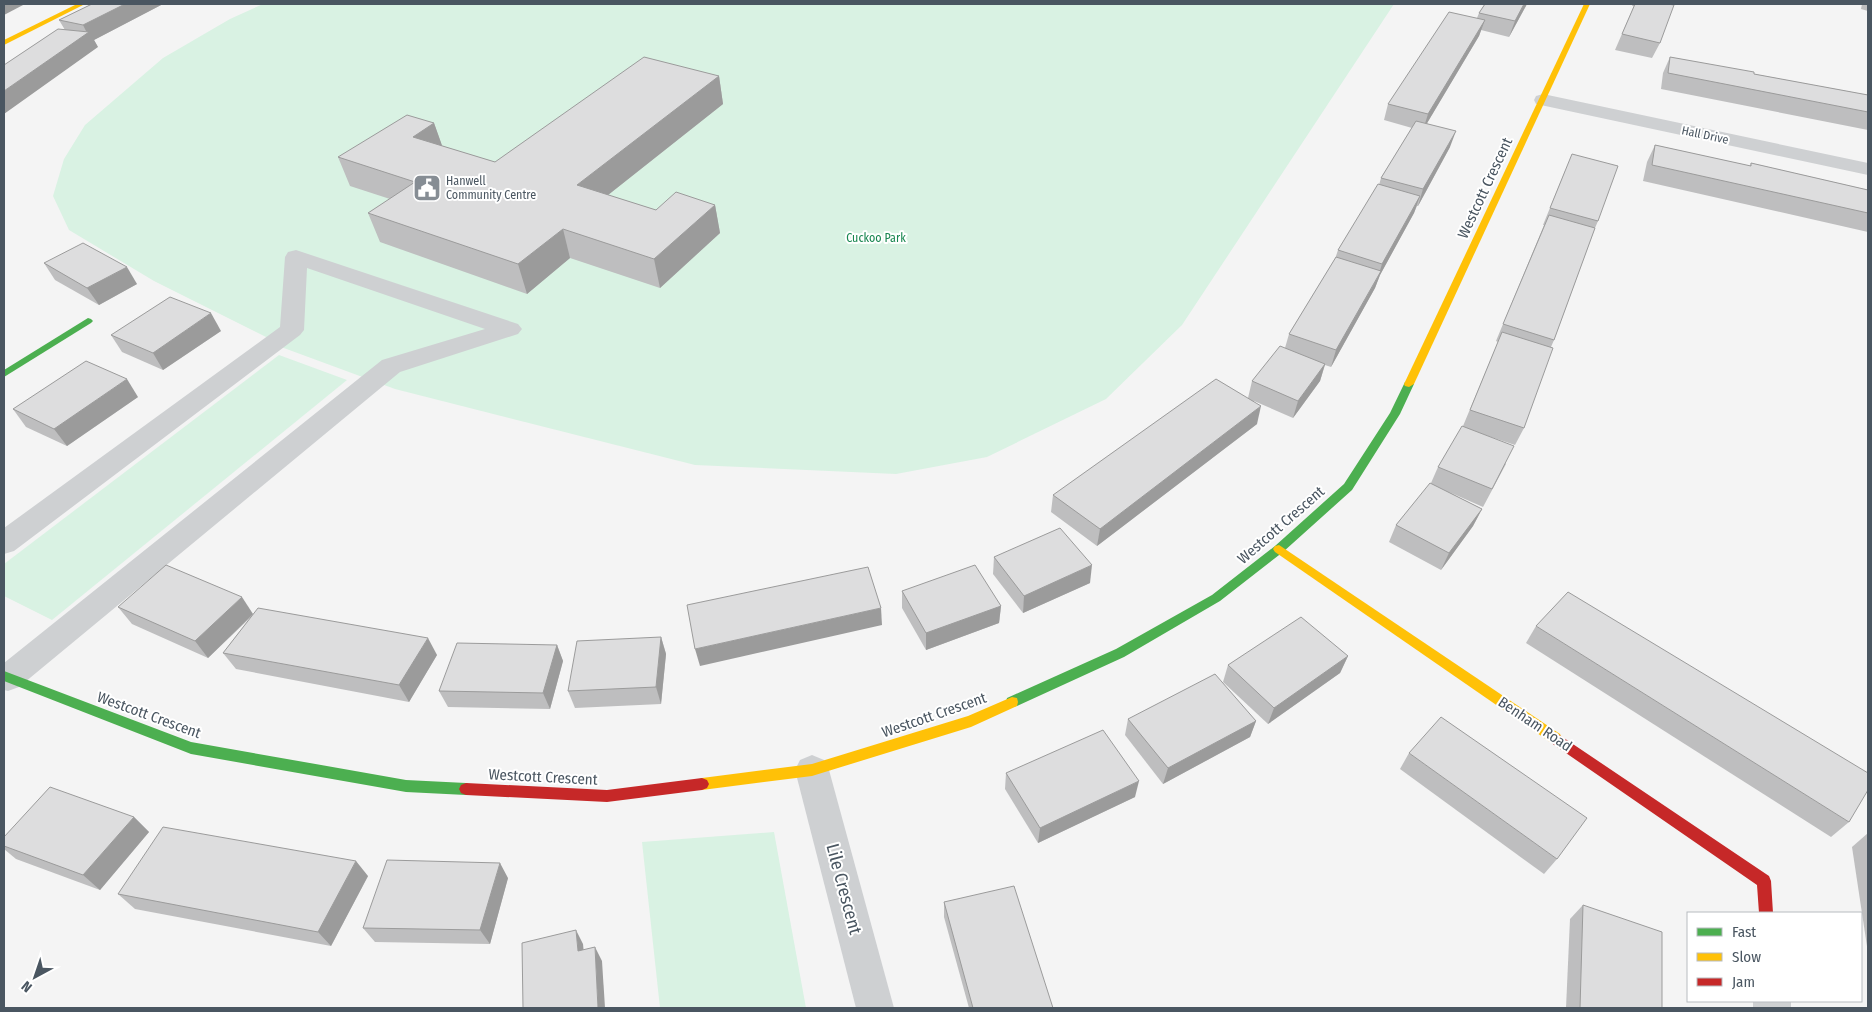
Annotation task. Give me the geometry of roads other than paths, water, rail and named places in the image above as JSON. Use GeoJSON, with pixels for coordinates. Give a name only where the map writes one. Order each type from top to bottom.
{"type":"FeatureCollection","features":[{"type":"Feature","properties":{"kind":"street"},"geometry":{"type":"LineString","coordinates":[[4,43],[82,4]]}},
{"type":"Feature","properties":{"kind":"street","name":"Westcott Crescent"},"geometry":{"type":"LineString","coordinates":[[5,679],[191,748],[406,786],[607,796],[812,770],[971,721],[1120,653],[1216,598],[1279,549],[1348,487],[1395,414],[1587,4]]}},
{"type":"Feature","properties":{"kind":"street","name":"Hall Drive"},"geometry":{"type":"LineString","coordinates":[[1542,100],[1868,169]]}},
{"type":"Feature","properties":{"kind":"street"},"geometry":{"type":"LineString","coordinates":[[4,543],[292,330],[296,257],[510,329],[391,366],[5,679]]}},
{"type":"Feature","properties":{"kind":"street"},"geometry":{"type":"LineString","coordinates":[[4,374],[88,321]]}},
{"type":"Feature","properties":{"kind":"street","name":"Benham Road"},"geometry":{"type":"LineString","coordinates":[[1279,549],[1764,881],[1766,912]]}},
{"type":"Feature","properties":{"kind":"street","name":"Lile Crescent"},"geometry":{"type":"LineString","coordinates":[[812,770],[876,1008]]}},
{"type":"Feature","properties":{"kind":"place","name":"Hanwell Community Centre"},"geometry":{"type":"Point","coordinates":[427,188]}},
{"type":"Feature","properties":{"kind":"park label","name":"Cuckoo Park"},"geometry":{"type":"Point","coordinates":[876,238]}}]}
